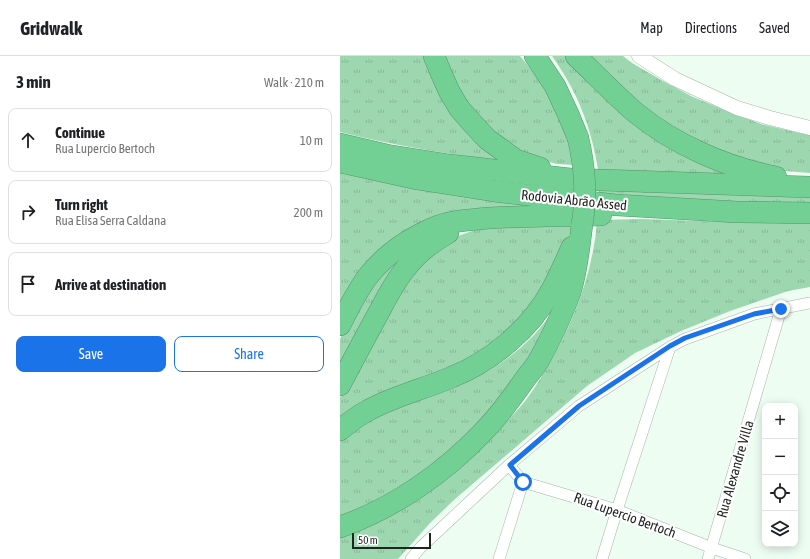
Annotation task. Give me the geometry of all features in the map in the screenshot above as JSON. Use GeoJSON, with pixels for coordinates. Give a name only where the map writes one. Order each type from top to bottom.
{"type":"FeatureCollection","features":[{"type":"Feature","properties":{"kind":"highway"},"geometry":{"type":"LineString","coordinates":[[434,56],[449,91],[459,108],[487,139],[516,160],[571,179]]}},
{"type":"Feature","properties":{"kind":"highway"},"geometry":{"type":"LineString","coordinates":[[576,56],[652,125],[688,146],[707,156],[755,173],[810,185]]}},
{"type":"Feature","properties":{"kind":"highway"},"geometry":{"type":"LineString","coordinates":[[340,527],[375,512],[397,500],[424,483],[466,448],[484,431],[511,398],[538,362],[556,329],[570,293],[577,266],[584,214],[585,182],[582,154],[578,138],[555,86],[535,58]]}},
{"type":"Feature","properties":{"kind":"highway","name":"Rodovia Abrão Assed"},"geometry":{"type":"LineString","coordinates":[[340,144],[388,155],[450,166],[571,179],[810,185]]}},
{"type":"Feature","properties":{"kind":"highway","name":"Rodovia Abrão Assed"},"geometry":{"type":"LineString","coordinates":[[340,162],[410,178],[494,191],[616,205],[737,212],[810,213]]}},
{"type":"Feature","properties":{"kind":"highway"},"geometry":{"type":"LineString","coordinates":[[340,325],[359,289],[368,276],[386,257],[412,239],[439,226],[467,220],[528,216],[737,212]]}},
{"type":"Feature","properties":{"kind":"highway"},"geometry":{"type":"LineString","coordinates":[[340,385],[389,293],[406,267],[420,252],[442,236],[461,227],[488,218]]}},
{"type":"Feature","properties":{"kind":"highway"},"geometry":{"type":"LineString","coordinates":[[340,430],[366,411],[385,402],[468,370],[504,347],[521,331],[536,313],[550,292],[582,225]]}},
{"type":"Feature","properties":{"kind":"street"},"geometry":{"type":"LineString","coordinates":[[639,56],[675,79],[737,108],[810,128]]}},
{"type":"Feature","properties":{"kind":"street"},"geometry":{"type":"LineString","coordinates":[[411,559],[421,547],[510,465],[579,406],[670,346],[685,338],[754,314],[808,304]]}},
{"type":"Feature","properties":{"kind":"street","name":"Rua Alexandre Villa"},"geometry":{"type":"LineString","coordinates":[[708,559],[781,309]]}},
{"type":"Feature","properties":{"kind":"street"},"geometry":{"type":"LineString","coordinates":[[602,559],[670,346]]}},
{"type":"Feature","properties":{"kind":"street"},"geometry":{"type":"LineString","coordinates":[[499,559],[523,482],[510,465]]}},
{"type":"Feature","properties":{"kind":"street","name":"Rua Lupercio Bertoch"},"geometry":{"type":"LineString","coordinates":[[523,482],[617,510],[712,548],[745,559]]}},
{"type":"Feature","properties":{"kind":"green space"},"geometry":{"type":"Polygon","coordinates":[[[340,56],[429,56],[506,162],[402,146],[340,132],[340,56]]]}},
{"type":"Feature","properties":{"kind":"green space"},"geometry":{"type":"Polygon","coordinates":[[[440,56],[520,56],[541,83],[554,106],[566,135],[573,165],[557,164],[545,161],[516,148],[498,137],[471,112],[440,56]]]}},
{"type":"Feature","properties":{"kind":"green space"},"geometry":{"type":"Polygon","coordinates":[[[552,56],[569,56],[742,176],[652,173],[598,169],[591,138],[582,110],[569,82],[552,56]]]}},
{"type":"Feature","properties":{"kind":"green space"},"geometry":{"type":"Polygon","coordinates":[[[586,56],[623,56],[632,63],[693,97],[761,124],[810,135],[810,173],[773,170],[750,164],[668,127],[586,56]]]}},
{"type":"Feature","properties":{"kind":"green space"},"geometry":{"type":"Polygon","coordinates":[[[340,172],[547,207],[439,221],[340,314],[340,172]]]}},
{"type":"Feature","properties":{"kind":"green space"},"geometry":{"type":"Polygon","coordinates":[[[599,186],[810,194],[810,205],[724,203],[599,194],[599,186]]]}},
{"type":"Feature","properties":{"kind":"green space"},"geometry":{"type":"Polygon","coordinates":[[[573,219],[569,238],[544,294],[489,351],[340,420],[340,398],[392,294],[440,246],[458,236],[475,230],[573,219]]]}},
{"type":"Feature","properties":{"kind":"green space"},"geometry":{"type":"Polygon","coordinates":[[[643,219],[754,223],[810,223],[810,287],[788,291],[730,311],[681,331],[635,353],[587,386],[455,499],[430,523],[398,559],[340,559],[340,537],[502,426],[528,397],[547,368],[570,324],[587,277],[595,239],[597,220],[643,219]]]}},
{"type":"Feature","properties":{"kind":"green space"},"geometry":{"type":"Polygon","coordinates":[[[412,244],[340,375],[340,339],[359,301],[412,244]]]}},
{"type":"Feature","properties":{"kind":"green space"},"geometry":{"type":"Polygon","coordinates":[[[554,308],[536,350],[461,445],[387,498],[340,518],[340,441],[370,419],[461,385],[494,368],[528,341],[547,319],[554,308]]]}},
{"type":"Feature","properties":{"kind":"route"},"geometry":{"type":"LineString","coordinates":[[523,482],[510,465],[579,406],[670,346],[685,338],[754,314],[781,309]]}}]}
